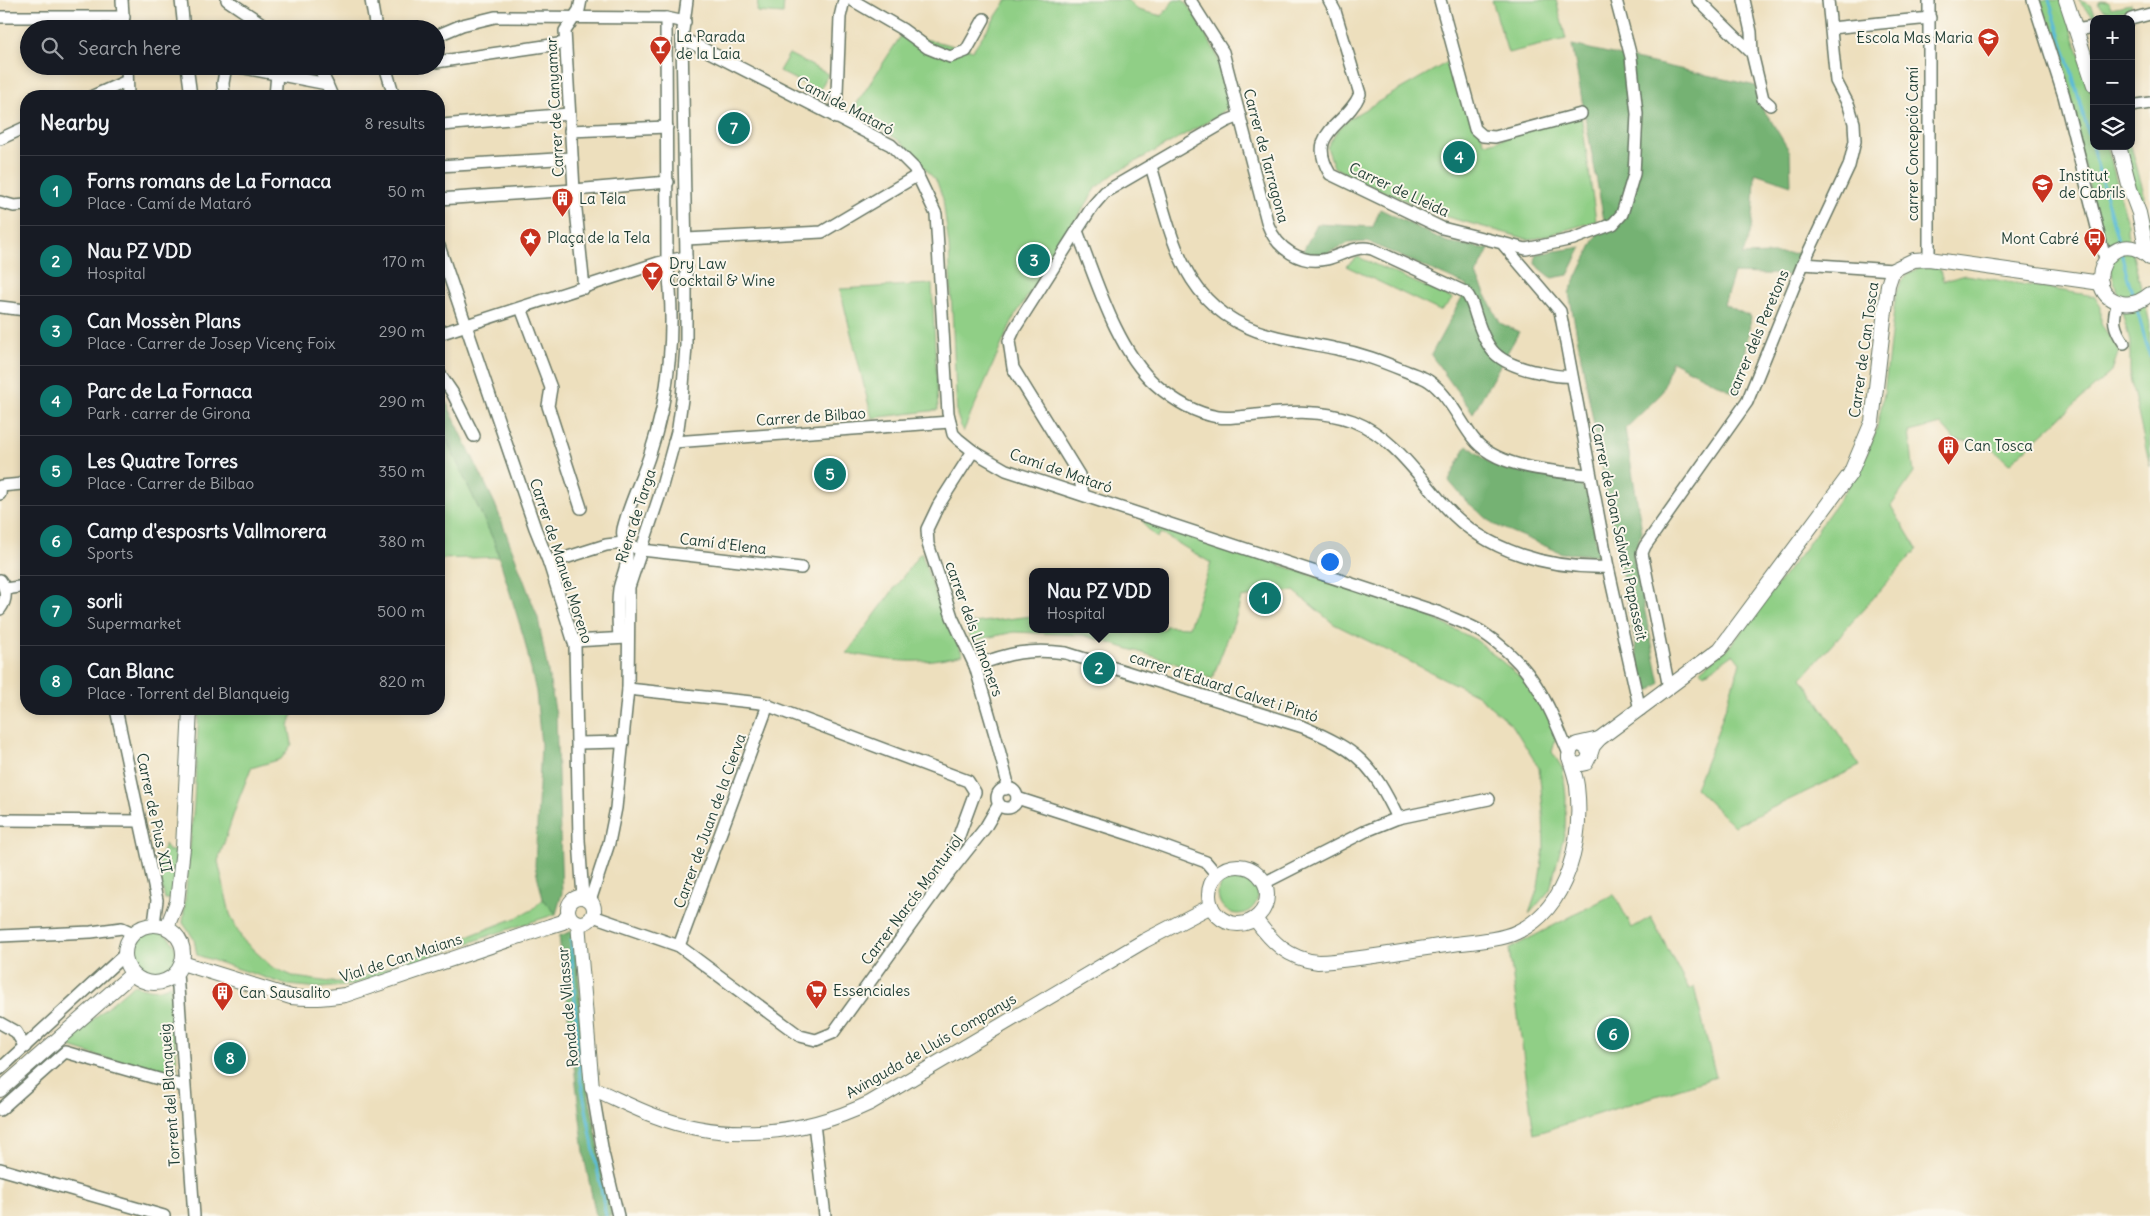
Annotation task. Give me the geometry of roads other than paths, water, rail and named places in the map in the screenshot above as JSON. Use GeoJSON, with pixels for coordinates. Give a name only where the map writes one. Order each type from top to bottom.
{"type":"FeatureCollection","features":[{"type":"Feature","properties":{"kind":"street"},"geometry":{"type":"LineString","coordinates":[[122,0],[124,20]]}},
{"type":"Feature","properties":{"kind":"street"},"geometry":{"type":"LineString","coordinates":[[181,0],[183,20]]}},
{"type":"Feature","properties":{"kind":"street"},"geometry":{"type":"LineString","coordinates":[[227,0],[257,20]]}},
{"type":"Feature","properties":{"kind":"street"},"geometry":{"type":"LineString","coordinates":[[370,0],[374,20]]}},
{"type":"Feature","properties":{"kind":"street","name":"Carrer de Canyamar"},"geometry":{"type":"LineString","coordinates":[[580,0],[579,10],[565,31],[565,43],[574,190],[584,288]]}},
{"type":"Feature","properties":{"kind":"street","name":"Riera de Targa"},"geometry":{"type":"LineString","coordinates":[[586,899],[608,843],[616,808],[628,689],[624,638],[628,587],[642,550],[674,442],[682,399],[686,346],[686,238],[682,38],[687,0]]}},
{"type":"Feature","properties":{"kind":"street"},"geometry":{"type":"LineString","coordinates":[[836,118],[840,17],[844,0]]}},
{"type":"Feature","properties":{"kind":"street"},"geometry":{"type":"LineString","coordinates":[[852,0],[881,16],[928,48],[950,57],[966,50],[984,20]]}},
{"type":"Feature","properties":{"kind":"street","name":"Carrer de Tarragona"},"geometry":{"type":"LineString","coordinates":[[1190,0],[1223,52],[1270,230],[1282,248],[1300,258],[1316,260],[1368,248],[1458,287],[1468,294],[1485,341],[1498,358],[1521,368],[1556,376],[1571,376]]}},
{"type":"Feature","properties":{"kind":"street","name":"Carrer de Lleida"},"geometry":{"type":"LineString","coordinates":[[1329,0],[1335,11],[1360,94],[1356,104],[1330,129],[1323,139],[1321,151],[1324,163],[1330,174],[1442,228],[1502,243]]}},
{"type":"Feature","properties":{"kind":"street"},"geometry":{"type":"LineString","coordinates":[[1440,0],[1475,129],[1483,136],[1495,137],[1581,114]]}},
{"type":"Feature","properties":{"kind":"street"},"geometry":{"type":"LineString","coordinates":[[1502,243],[1526,249],[1572,239],[1613,224],[1622,214],[1634,174],[1637,114],[1631,57],[1616,0]]}},
{"type":"Feature","properties":{"kind":"street"},"geometry":{"type":"LineString","coordinates":[[1698,0],[1752,53]]}},
{"type":"Feature","properties":{"kind":"street"},"geometry":{"type":"LineString","coordinates":[[1744,0],[1751,32],[1752,53],[1763,99],[1770,105]]}},
{"type":"Feature","properties":{"kind":"street","name":"carrer dels Peretons"},"geometry":{"type":"LineString","coordinates":[[1668,688],[1642,553],[1645,546],[1747,402],[1803,264],[1849,166],[1854,141],[1854,124],[1849,106],[1836,81],[1828,0]]}},
{"type":"Feature","properties":{"kind":"street","name":"carrer Concepció Camí"},"geometry":{"type":"LineString","coordinates":[[1929,0],[1929,259]]}},
{"type":"Feature","properties":{"kind":"street"},"geometry":{"type":"LineString","coordinates":[[2033,0],[2064,96],[2105,259],[2100,275],[2104,291],[2119,302],[2128,304],[2148,299]]}},
{"type":"Feature","properties":{"kind":"street"},"geometry":{"type":"LineString","coordinates":[[2066,0],[2084,28],[2090,62]]}},
{"type":"Feature","properties":{"kind":"street"},"geometry":{"type":"LineString","coordinates":[[2075,0],[2094,60]]}},
{"type":"Feature","properties":{"kind":"street"},"geometry":{"type":"LineString","coordinates":[[2135,18],[2150,14]]}},
{"type":"Feature","properties":{"kind":"street"},"geometry":{"type":"LineString","coordinates":[[0,17],[62,20]]}},
{"type":"Feature","properties":{"kind":"street"},"geometry":{"type":"LineString","coordinates":[[445,32],[462,24],[496,17],[666,18],[685,22]]}},
{"type":"Feature","properties":{"kind":"street"},"geometry":{"type":"LineString","coordinates":[[574,641],[624,638],[619,589],[627,556],[623,543],[623,531],[626,518],[649,458],[666,389],[670,285],[667,261],[666,18]]}},
{"type":"Feature","properties":{"kind":"street"},"geometry":{"type":"LineString","coordinates":[[1831,28],[1930,18]]}},
{"type":"Feature","properties":{"kind":"street","name":"Camí de Mataró"},"geometry":{"type":"LineString","coordinates":[[682,38],[891,145],[914,168],[936,214],[950,422],[953,434],[973,452],[1006,470],[1440,613],[1480,631],[1517,659],[1539,686],[1554,720],[1574,750]]}},
{"type":"Feature","properties":{"kind":"street"},"geometry":{"type":"LineString","coordinates":[[445,61],[565,43]]}},
{"type":"Feature","properties":{"kind":"street"},"geometry":{"type":"LineString","coordinates":[[128,75],[128,90]]}},
{"type":"Feature","properties":{"kind":"street"},"geometry":{"type":"LineString","coordinates":[[189,75],[190,90]]}},
{"type":"Feature","properties":{"kind":"street"},"geometry":{"type":"LineString","coordinates":[[224,75],[224,90]]}},
{"type":"Feature","properties":{"kind":"street"},"geometry":{"type":"LineString","coordinates":[[276,90],[277,75]]}},
{"type":"Feature","properties":{"kind":"street"},"geometry":{"type":"LineString","coordinates":[[282,75],[327,84]]}},
{"type":"Feature","properties":{"kind":"street"},"geometry":{"type":"LineString","coordinates":[[323,75],[330,90]]}},
{"type":"Feature","properties":{"kind":"street"},"geometry":{"type":"LineString","coordinates":[[388,75],[392,90]]}},
{"type":"Feature","properties":{"kind":"street"},"geometry":{"type":"LineString","coordinates":[[106,90],[128,80]]}},
{"type":"Feature","properties":{"kind":"street"},"geometry":{"type":"LineString","coordinates":[[2135,105],[2150,103]]}},
{"type":"Feature","properties":{"kind":"street"},"geometry":{"type":"LineString","coordinates":[[445,125],[569,114]]}},
{"type":"Feature","properties":{"kind":"street"},"geometry":{"type":"LineString","coordinates":[[1083,494],[1079,475],[1014,368],[1009,341],[1015,328],[1092,207],[1105,192],[1227,120],[1240,116]]}},
{"type":"Feature","properties":{"kind":"street"},"geometry":{"type":"LineString","coordinates":[[570,131],[667,128]]}},
{"type":"Feature","properties":{"kind":"street"},"geometry":{"type":"LineString","coordinates":[[0,139],[20,130]]}},
{"type":"Feature","properties":{"kind":"street"},"geometry":{"type":"LineString","coordinates":[[2113,150],[2135,225],[2135,232],[2129,247]]}},
{"type":"Feature","properties":{"kind":"street"},"geometry":{"type":"LineString","coordinates":[[2121,150],[2149,257]]}},
{"type":"Feature","properties":{"kind":"street"},"geometry":{"type":"LineString","coordinates":[[445,166],[572,158]]}},
{"type":"Feature","properties":{"kind":"street"},"geometry":{"type":"LineString","coordinates":[[1151,166],[1173,240],[1185,271],[1204,297],[1223,315],[1268,335],[1367,355],[1429,381],[1446,399],[1475,441],[1491,453],[1534,468],[1590,475]]}},
{"type":"Feature","properties":{"kind":"street"},"geometry":{"type":"LineString","coordinates":[[686,238],[822,232],[918,175]]}},
{"type":"Feature","properties":{"kind":"street"},"geometry":{"type":"LineString","coordinates":[[445,199],[668,182]]}},
{"type":"Feature","properties":{"kind":"street"},"geometry":{"type":"LineString","coordinates":[[0,202],[14,206],[20,206]]}},
{"type":"Feature","properties":{"kind":"street"},"geometry":{"type":"LineString","coordinates":[[1077,231],[1113,322],[1132,358],[1155,384],[1170,396],[1187,406],[1219,417],[1307,412],[1353,421],[1368,429],[1403,455],[1455,516],[1492,543],[1509,551],[1550,562],[1582,568],[1608,567]]}},
{"type":"Feature","properties":{"kind":"street","name":"Carrer de Joan Salvat i Papasseit"},"geometry":{"type":"LineString","coordinates":[[1502,243],[1560,311],[1608,567],[1640,710]]}},
{"type":"Feature","properties":{"kind":"street"},"geometry":{"type":"LineString","coordinates":[[2105,259],[2120,248],[2129,247],[2137,249],[2149,257]]}},
{"type":"Feature","properties":{"kind":"street"},"geometry":{"type":"LineString","coordinates":[[445,332],[667,261],[686,257]]}},
{"type":"Feature","properties":{"kind":"street","name":"Carrer de Can Tosca"},"geometry":{"type":"LineString","coordinates":[[1640,710],[1720,649],[1850,474],[1872,422],[1888,285],[1893,270],[1914,260],[1929,259],[2101,283]]}},
{"type":"Feature","properties":{"kind":"street","name":"Carrer de Manuel Moreno"},"geometry":{"type":"LineString","coordinates":[[445,264],[535,528],[549,563],[574,641],[579,840],[586,899]]}},
{"type":"Feature","properties":{"kind":"street"},"geometry":{"type":"LineString","coordinates":[[1803,264],[1893,270]]}},
{"type":"Feature","properties":{"kind":"street"},"geometry":{"type":"LineString","coordinates":[[2119,302],[2115,310],[2114,320],[2116,332],[2124,343]]}},
{"type":"Feature","properties":{"kind":"street"},"geometry":{"type":"LineString","coordinates":[[0,307],[20,309]]}},
{"type":"Feature","properties":{"kind":"street"},"geometry":{"type":"LineString","coordinates":[[521,308],[552,388],[548,406],[581,508]]}},
{"type":"Feature","properties":{"kind":"street"},"geometry":{"type":"LineString","coordinates":[[445,386],[474,436]]}},
{"type":"Feature","properties":{"kind":"street","name":"Carrer de Bilbao"},"geometry":{"type":"LineString","coordinates":[[674,442],[950,422]]}},
{"type":"Feature","properties":{"kind":"street","name":"carrer dels Llimoners"},"geometry":{"type":"LineString","coordinates":[[973,452],[938,506],[927,529],[927,538],[952,617],[975,666],[1000,752],[1006,780],[1005,789]]}},
{"type":"Feature","properties":{"kind":"street"},"geometry":{"type":"LineString","coordinates":[[0,489],[20,484]]}},
{"type":"Feature","properties":{"kind":"street"},"geometry":{"type":"LineString","coordinates":[[549,563],[606,545],[623,543]]}},
{"type":"Feature","properties":{"kind":"street","name":"Camí d'Elena"},"geometry":{"type":"LineString","coordinates":[[623,543],[642,550],[801,568]]}},
{"type":"Feature","properties":{"kind":"street"},"geometry":{"type":"LineString","coordinates":[[0,609],[6,597],[3,584],[20,585]]}},
{"type":"Feature","properties":{"kind":"street","name":"carrer d'Eduard Calvet i Pintó"},"geometry":{"type":"LineString","coordinates":[[975,666],[1021,651],[1046,650],[1066,653],[1303,727],[1335,740],[1361,759],[1378,779],[1398,818]]}},
{"type":"Feature","properties":{"kind":"street"},"geometry":{"type":"LineString","coordinates":[[628,689],[761,703],[968,781],[975,792],[942,882]]}},
{"type":"Feature","properties":{"kind":"street","name":"Carrer de Juan de la Cierva"},"geometry":{"type":"LineString","coordinates":[[679,946],[768,705]]}},
{"type":"Feature","properties":{"kind":"street"},"geometry":{"type":"LineString","coordinates":[[1574,750],[1599,739],[1640,710]]}},
{"type":"Feature","properties":{"kind":"street","name":"Carrer de Pius XII"},"geometry":{"type":"LineString","coordinates":[[117,715],[157,900],[160,926]]}},
{"type":"Feature","properties":{"kind":"street"},"geometry":{"type":"LineString","coordinates":[[160,926],[177,902],[183,848],[190,715]]}},
{"type":"Feature","properties":{"kind":"street"},"geometry":{"type":"LineString","coordinates":[[1577,784],[1593,746],[1599,739]]}},
{"type":"Feature","properties":{"kind":"street"},"geometry":{"type":"LineString","coordinates":[[578,743],[622,742]]}},
{"type":"Feature","properties":{"kind":"street"},"geometry":{"type":"LineString","coordinates":[[1574,750],[1587,748],[1588,759]]}},
{"type":"Feature","properties":{"kind":"street"},"geometry":{"type":"LineString","coordinates":[[1574,750],[1572,762],[1577,765],[1588,759]]}},
{"type":"Feature","properties":{"kind":"street"},"geometry":{"type":"LineString","coordinates":[[1255,919],[1270,939],[1282,950],[1294,957],[1318,962],[1484,940],[1517,933],[1539,918],[1555,899],[1570,866],[1577,834],[1578,807],[1574,750]]}},
{"type":"Feature","properties":{"kind":"street"},"geometry":{"type":"LineString","coordinates":[[1017,798],[1011,807],[1005,808],[999,804],[998,796],[1005,789],[1012,790],[1017,798],[1135,836],[1206,862],[1217,875]]}},
{"type":"Feature","properties":{"kind":"street"},"geometry":{"type":"LineString","coordinates":[[1264,883],[1366,830],[1398,818],[1489,799]]}},
{"type":"Feature","properties":{"kind":"street","name":"Carrer Narcís Monturiol"},"geometry":{"type":"LineString","coordinates":[[593,916],[679,946],[800,1036],[816,1040],[832,1033],[942,882],[985,828],[999,804]]}},
{"type":"Feature","properties":{"kind":"street"},"geometry":{"type":"LineString","coordinates":[[0,820],[140,821]]}},
{"type":"Feature","properties":{"kind":"street"},"geometry":{"type":"LineString","coordinates":[[1243,867],[1252,870],[1264,883],[1267,892],[1266,902],[1262,912],[1255,919],[1245,923],[1229,923],[1217,915],[1211,906],[1209,897],[1211,884],[1217,875],[1225,869],[1243,867]]}},
{"type":"Feature","properties":{"kind":"street"},"geometry":{"type":"LineString","coordinates":[[574,899],[586,899],[594,909],[593,916],[587,922],[573,919],[568,906],[570,902],[574,899]]}},
{"type":"Feature","properties":{"kind":"street","name":"Avinguda de Lluís Companys"},"geometry":{"type":"LineString","coordinates":[[592,1088],[655,1116],[707,1130],[751,1133],[785,1130],[814,1124],[848,1114],[870,1103],[1144,941],[1211,906]]}},
{"type":"Feature","properties":{"kind":"street","name":"Vial de Can Maians"},"geometry":{"type":"LineString","coordinates":[[179,968],[291,996],[304,998],[332,997],[345,995],[573,919]]}},
{"type":"Feature","properties":{"kind":"street","name":"Ronda de Vilassar"},"geometry":{"type":"LineString","coordinates":[[573,919],[592,1088]]}},
{"type":"Feature","properties":{"kind":"street"},"geometry":{"type":"LineString","coordinates":[[160,926],[179,938],[182,946],[179,968],[169,979],[151,983],[141,980],[132,974],[125,962],[124,955],[128,939],[139,928],[160,926]]}},
{"type":"Feature","properties":{"kind":"street"},"geometry":{"type":"LineString","coordinates":[[0,936],[91,932],[122,928],[133,933]]}},
{"type":"Feature","properties":{"kind":"street"},"geometry":{"type":"LineString","coordinates":[[0,1069],[124,955]]}},
{"type":"Feature","properties":{"kind":"street","name":"Torrent del Blanqueig"},"geometry":{"type":"LineString","coordinates":[[179,968],[184,1086],[194,1216]]}},
{"type":"Feature","properties":{"kind":"street"},"geometry":{"type":"LineString","coordinates":[[0,1090],[132,974]]}},
{"type":"Feature","properties":{"kind":"street"},"geometry":{"type":"LineString","coordinates":[[0,1024],[16,1032],[25,1047]]}},
{"type":"Feature","properties":{"kind":"street"},"geometry":{"type":"LineString","coordinates":[[0,1110],[65,1052],[184,1086]]}},
{"type":"Feature","properties":{"kind":"street"},"geometry":{"type":"LineString","coordinates":[[592,1088],[603,1153],[618,1216]]}},
{"type":"Feature","properties":{"kind":"street"},"geometry":{"type":"LineString","coordinates":[[814,1124],[825,1216]]}},
{"type":"Feature","properties":{"kind":"street"},"geometry":{"type":"LineString","coordinates":[[0,1169],[164,1216]]}},
{"type":"Feature","properties":{"kind":"waterway"},"geometry":{"type":"LineString","coordinates":[[2049,0],[2071,70],[2119,244]]}},
{"type":"Feature","properties":{"kind":"waterway"},"geometry":{"type":"LineString","coordinates":[[2121,253],[2134,300]]}},
{"type":"Feature","properties":{"kind":"waterway"},"geometry":{"type":"LineString","coordinates":[[2136,306],[2150,357]]}},
{"type":"Feature","properties":{"kind":"waterway"},"geometry":{"type":"LineString","coordinates":[[571,940],[580,1077],[606,1216]]}},
{"type":"Feature","properties":{"kind":"place","name":"Escola Mas Maria"},"geometry":{"type":"Point","coordinates":[1989,57]}},
{"type":"Feature","properties":{"kind":"place","name":"La Parada de la Laia"},"geometry":{"type":"Point","coordinates":[660,65]}},
{"type":"Feature","properties":{"kind":"place","name":"sorli"},"geometry":{"type":"Point","coordinates":[734,128]}},
{"type":"Feature","properties":{"kind":"place","name":"Parc de La Fornaca"},"geometry":{"type":"Point","coordinates":[1459,157]}},
{"type":"Feature","properties":{"kind":"place","name":"Institut de Cabrils"},"geometry":{"type":"Point","coordinates":[2043,204]}},
{"type":"Feature","properties":{"kind":"place","name":"La Tela"},"geometry":{"type":"Point","coordinates":[563,218]}},
{"type":"Feature","properties":{"kind":"place","name":"Plaça de la Tela"},"geometry":{"type":"Point","coordinates":[531,257]}},
{"type":"Feature","properties":{"kind":"place","name":"Mont Cabré"},"geometry":{"type":"Point","coordinates":[2095,258]}},
{"type":"Feature","properties":{"kind":"place","name":"Can Mossèn Plans"},"geometry":{"type":"Point","coordinates":[1034,260]}},
{"type":"Feature","properties":{"kind":"place","name":"Dry Law Cocktail & Wine"},"geometry":{"type":"Point","coordinates":[653,292]}},
{"type":"Feature","properties":{"kind":"place","name":"Can Tosca"},"geometry":{"type":"Point","coordinates":[1948,465]}},
{"type":"Feature","properties":{"kind":"place","name":"Les Quatre Torres"},"geometry":{"type":"Point","coordinates":[830,474]}},
{"type":"Feature","properties":{"kind":"place","name":"Forns romans de La Fornaca"},"geometry":{"type":"Point","coordinates":[1265,598]}},
{"type":"Feature","properties":{"kind":"place","name":"Nau PZ VDD"},"geometry":{"type":"Point","coordinates":[1099,668]}},
{"type":"Feature","properties":{"kind":"place","name":"Essenciales"},"geometry":{"type":"Point","coordinates":[817,1010]}},
{"type":"Feature","properties":{"kind":"place","name":"Can Sausalito"},"geometry":{"type":"Point","coordinates":[223,1012]}},
{"type":"Feature","properties":{"kind":"place","name":"Camp d'esposrts Vallmorera"},"geometry":{"type":"Point","coordinates":[1613,1034]}},
{"type":"Feature","properties":{"kind":"place","name":"Can Blanc"},"geometry":{"type":"Point","coordinates":[230,1058]}}]}
